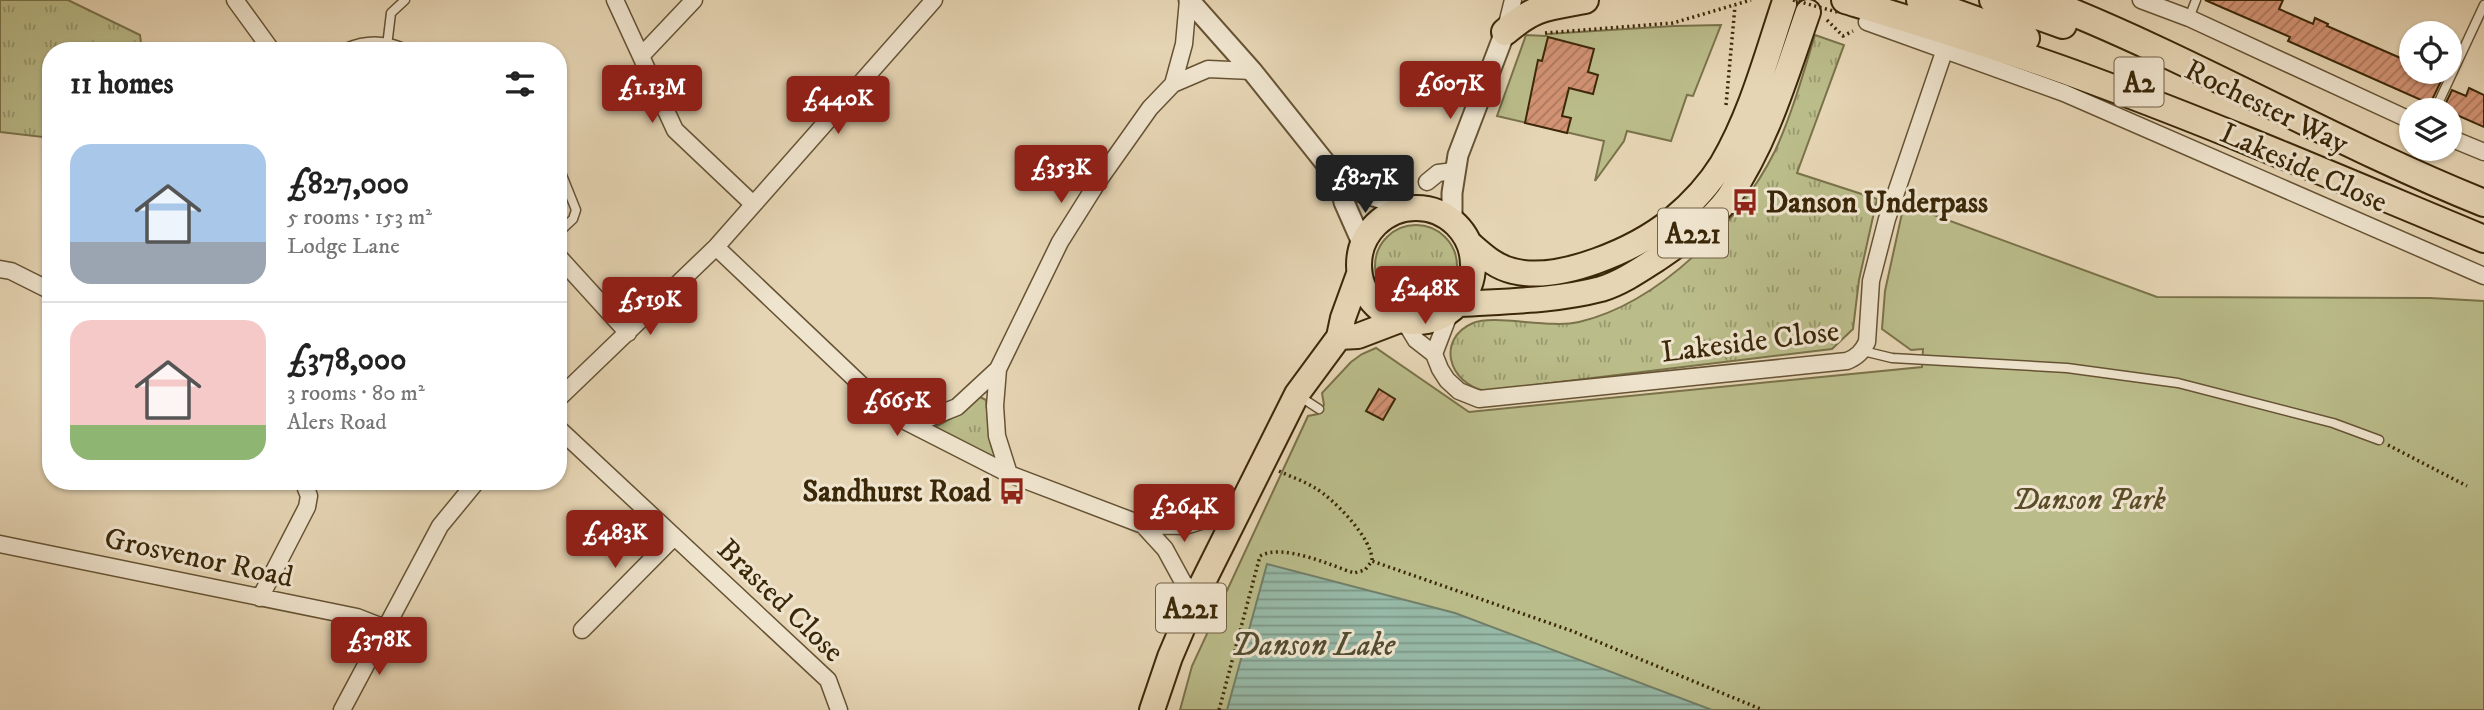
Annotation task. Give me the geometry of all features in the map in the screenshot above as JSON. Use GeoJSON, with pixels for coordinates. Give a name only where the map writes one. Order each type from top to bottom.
{"type":"FeatureCollection","features":[{"type":"Feature","properties":{"kind":"highway"},"geometry":{"type":"LineString","coordinates":[[1505,32],[1526,14],[1545,7],[1585,0]]}},
{"type":"Feature","properties":{"kind":"highway","name":"Rochester Way"},"geometry":{"type":"LineString","coordinates":[[1920,0],[2100,65],[2219,117],[2350,183]]}},
{"type":"Feature","properties":{"kind":"highway","name":"Rochester Way"},"geometry":{"type":"LineString","coordinates":[[1993,0],[2276,108]]}},
{"type":"Feature","properties":{"kind":"highway"},"geometry":{"type":"LineString","coordinates":[[2042,0],[2158,50],[2276,108]]}},
{"type":"Feature","properties":{"kind":"highway"},"geometry":{"type":"LineString","coordinates":[[1841,6],[1970,38],[2080,76],[2350,183]]}},
{"type":"Feature","properties":{"kind":"highway","name":"A2"},"geometry":{"type":"LineString","coordinates":[[2276,108],[2484,203]]}},
{"type":"Feature","properties":{"kind":"highway","name":"A2"},"geometry":{"type":"LineString","coordinates":[[2350,183],[2484,239]]}},
{"type":"Feature","properties":{"kind":"main road","name":"A221"},"geometry":{"type":"LineString","coordinates":[[1469,243],[1489,261],[1512,271],[1534,275],[1580,267],[1620,251],[1671,221],[1698,195],[1721,165],[1795,5]]}},
{"type":"Feature","properties":{"kind":"main road","name":"A221"},"geometry":{"type":"LineString","coordinates":[[1454,308],[1570,295],[1603,288],[1636,272],[1687,239],[1727,199],[1756,151],[1773,110],[1795,5]]}},
{"type":"Feature","properties":{"kind":"main road"},"geometry":{"type":"LineString","coordinates":[[1411,208],[1427,209],[1452,220],[1469,243],[1473,258],[1473,275],[1468,290],[1454,308],[1432,320],[1419,323],[1403,321],[1385,314],[1373,303],[1359,274],[1359,259],[1371,230],[1384,218],[1411,208]]}},
{"type":"Feature","properties":{"kind":"main road","name":"A221"},"geometry":{"type":"LineString","coordinates":[[1152,710],[1170,657],[1196,596],[1297,394],[1339,337],[1359,274]]}},
{"type":"Feature","properties":{"kind":"main road"},"geometry":{"type":"LineString","coordinates":[[1339,337],[1358,336],[1403,321]]}},
{"type":"Feature","properties":{"kind":"street"},"geometry":{"type":"LineString","coordinates":[[234,0],[265,42]]}},
{"type":"Feature","properties":{"kind":"street"},"geometry":{"type":"LineString","coordinates":[[615,0],[675,130],[753,204]]}},
{"type":"Feature","properties":{"kind":"street"},"geometry":{"type":"LineString","coordinates":[[641,56],[695,0]]}},
{"type":"Feature","properties":{"kind":"street"},"geometry":{"type":"LineString","coordinates":[[567,390],[716,247],[934,0]]}},
{"type":"Feature","properties":{"kind":"street"},"geometry":{"type":"LineString","coordinates":[[1188,0],[1252,71],[1339,180],[1358,191],[1411,208]]}},
{"type":"Feature","properties":{"kind":"street"},"geometry":{"type":"LineString","coordinates":[[1173,84],[1184,44],[1188,0]]}},
{"type":"Feature","properties":{"kind":"street"},"geometry":{"type":"LineString","coordinates":[[1452,220],[1454,171],[1505,32],[1513,0]]}},
{"type":"Feature","properties":{"kind":"street"},"geometry":{"type":"LineString","coordinates":[[2141,0],[2189,18],[2399,115]]}},
{"type":"Feature","properties":{"kind":"street","name":"Lakeside Close"},"geometry":{"type":"LineString","coordinates":[[1867,22],[2064,93],[2482,281]]}},
{"type":"Feature","properties":{"kind":"street","name":"Lakeside Close"},"geometry":{"type":"LineString","coordinates":[[1403,321],[1416,340],[1434,354],[1447,380],[1459,391],[1479,399],[1847,361],[1855,358],[1863,351],[1868,331],[1871,281],[1887,219],[1945,49]]}},
{"type":"Feature","properties":{"kind":"street"},"geometry":{"type":"LineString","coordinates":[[907,422],[929,418],[957,407],[998,369],[1060,242],[1099,180],[1150,108],[1173,84],[1208,69],[1252,71]]}},
{"type":"Feature","properties":{"kind":"street"},"geometry":{"type":"LineString","coordinates":[[2462,143],[2484,152]]}},
{"type":"Feature","properties":{"kind":"street"},"geometry":{"type":"LineString","coordinates":[[1427,182],[1438,173],[1454,171]]}},
{"type":"Feature","properties":{"kind":"street"},"geometry":{"type":"LineString","coordinates":[[1339,180],[1344,202],[1363,245]]}},
{"type":"Feature","properties":{"kind":"street"},"geometry":{"type":"LineString","coordinates":[[716,247],[874,397],[907,422],[1009,474],[1143,524],[1185,526],[1239,509]]}},
{"type":"Feature","properties":{"kind":"street"},"geometry":{"type":"LineString","coordinates":[[567,266],[628,333]]}},
{"type":"Feature","properties":{"kind":"street"},"geometry":{"type":"LineString","coordinates":[[0,270],[11,271],[42,286]]}},
{"type":"Feature","properties":{"kind":"street"},"geometry":{"type":"LineString","coordinates":[[1434,354],[1454,308]]}},
{"type":"Feature","properties":{"kind":"street"},"geometry":{"type":"LineString","coordinates":[[998,369],[995,406],[997,436],[1009,474]]}},
{"type":"Feature","properties":{"kind":"street","name":"Brasted Close"},"geometry":{"type":"LineString","coordinates":[[567,436],[828,680],[839,710]]}},
{"type":"Feature","properties":{"kind":"street"},"geometry":{"type":"LineString","coordinates":[[260,598],[307,507],[309,496],[307,490]]}},
{"type":"Feature","properties":{"kind":"street"},"geometry":{"type":"LineString","coordinates":[[342,710],[440,526],[470,490]]}},
{"type":"Feature","properties":{"kind":"street"},"geometry":{"type":"LineString","coordinates":[[1143,524],[1165,549],[1183,582],[1196,596]]}},
{"type":"Feature","properties":{"kind":"street","name":"Brasted Close"},"geometry":{"type":"LineString","coordinates":[[582,630],[674,537]]}},
{"type":"Feature","properties":{"kind":"street","name":"Grosvenor Road"},"geometry":{"type":"LineString","coordinates":[[0,544],[356,617],[385,628]]}},
{"type":"Feature","properties":{"kind":"lane"},"geometry":{"type":"LineString","coordinates":[[393,42],[391,13],[405,0]]}},
{"type":"Feature","properties":{"kind":"lane"},"geometry":{"type":"LineString","coordinates":[[2189,18],[2196,0]]}},
{"type":"Feature","properties":{"kind":"lane"},"geometry":{"type":"LineString","coordinates":[[2441,98],[2484,5]]}},
{"type":"Feature","properties":{"kind":"lane"},"geometry":{"type":"LineString","coordinates":[[567,187],[576,209],[573,219],[567,225]]}},
{"type":"Feature","properties":{"kind":"lane"},"geometry":{"type":"LineString","coordinates":[[1863,351],[1892,358],[2067,368],[2178,383],[2333,423],[2379,440]]}},
{"type":"Feature","properties":{"kind":"lane"},"geometry":{"type":"LineString","coordinates":[[1297,394],[1319,409]]}},
{"type":"Feature","properties":{"kind":"path"},"geometry":{"type":"LineString","coordinates":[[1542,33],[1673,23],[1751,0]]}},
{"type":"Feature","properties":{"kind":"path"},"geometry":{"type":"LineString","coordinates":[[1795,5],[1841,6]]}},
{"type":"Feature","properties":{"kind":"path"},"geometry":{"type":"LineString","coordinates":[[1795,5],[1824,16],[1843,36],[1867,22]]}},
{"type":"Feature","properties":{"kind":"path"},"geometry":{"type":"LineString","coordinates":[[1726,112],[1735,6]]}},
{"type":"Feature","properties":{"kind":"path"},"geometry":{"type":"LineString","coordinates":[[2379,440],[2467,486]]}},
{"type":"Feature","properties":{"kind":"path"},"geometry":{"type":"LineString","coordinates":[[1219,710],[1260,556],[1268,552],[1288,552],[1354,573],[1365,570],[1372,561],[1372,552],[1367,542],[1344,513],[1316,488],[1277,470]]}},
{"type":"Feature","properties":{"kind":"path"},"geometry":{"type":"LineString","coordinates":[[1372,561],[1572,631],[1763,710]]}},
{"type":"Feature","properties":{"kind":"green space"},"geometry":{"type":"Polygon","coordinates":[[[0,0],[68,0],[140,35],[141,42],[42,42],[42,137],[0,132],[0,0]]]}},
{"type":"Feature","properties":{"kind":"green space"},"geometry":{"type":"Polygon","coordinates":[[[1721,25],[1693,96],[1687,95],[1671,141],[1627,131],[1624,141],[1595,181],[1604,141],[1497,116],[1526,35],[1721,25]]]}},
{"type":"Feature","properties":{"kind":"green space"},"geometry":{"type":"Polygon","coordinates":[[[1815,35],[1844,45],[1797,173],[1877,199],[1859,280],[1853,329],[1832,349],[1485,391],[1462,379],[1451,360],[1451,349],[1461,330],[1473,323],[1495,320],[1553,324],[1579,322],[1609,312],[1638,297],[1667,279],[1694,256],[1740,205],[1775,151],[1815,35]]]}},
{"type":"Feature","properties":{"kind":"green space","name":"Danson Park"},"geometry":{"type":"Polygon","coordinates":[[[1904,204],[2157,297],[2430,298],[2484,301],[2484,710],[1180,710],[1192,666],[1308,416],[1318,414],[1324,405],[1322,393],[1362,354],[1376,348],[1469,412],[1922,367],[1923,349],[1911,350],[1882,329],[1885,291],[1904,204]]]}},
{"type":"Feature","properties":{"kind":"green space"},"geometry":{"type":"Polygon","coordinates":[[[1416,225],[1432,228],[1445,237],[1454,250],[1457,266],[1454,282],[1445,295],[1432,304],[1416,307],[1400,304],[1387,295],[1378,282],[1375,266],[1378,250],[1387,237],[1400,228],[1416,225]]]}},
{"type":"Feature","properties":{"kind":"green space"},"geometry":{"type":"Polygon","coordinates":[[[980,397],[986,400],[990,441],[995,457],[990,459],[933,428],[952,418],[980,397]]]}},
{"type":"Feature","properties":{"kind":"water","name":"Danson Lake"},"geometry":{"type":"Polygon","coordinates":[[[1267,564],[1455,613],[1712,710],[1227,710],[1267,564]]]}},
{"type":"Feature","properties":{"kind":"building"},"geometry":{"type":"Polygon","coordinates":[[[2205,0],[2283,0],[2279,9],[2313,24],[2315,18],[2328,24],[2327,26],[2399,57],[2399,84],[2440,84],[2433,98],[2416,98],[2288,41],[2290,37],[2205,0]]]}},
{"type":"Feature","properties":{"kind":"building"},"geometry":{"type":"Polygon","coordinates":[[[1548,37],[1594,49],[1588,72],[1598,75],[1593,94],[1569,88],[1562,116],[1571,118],[1567,133],[1525,123],[1538,60],[1542,61],[1548,37]]]}},
{"type":"Feature","properties":{"kind":"building"},"geometry":{"type":"Polygon","coordinates":[[[2469,88],[2484,95],[2484,127],[2462,117],[2462,98],[2448,98],[2452,90],[2466,96],[2469,88]]]}},
{"type":"Feature","properties":{"kind":"building"},"geometry":{"type":"Polygon","coordinates":[[[1379,389],[1395,399],[1383,420],[1366,411],[1379,389]]]}},
{"type":"Feature","properties":{"kind":"place","name":"Danson Underpass"},"geometry":{"type":"Point","coordinates":[1745,202]}},
{"type":"Feature","properties":{"kind":"place","name":"Sandhurst Road"},"geometry":{"type":"Point","coordinates":[1012,491]}}]}
